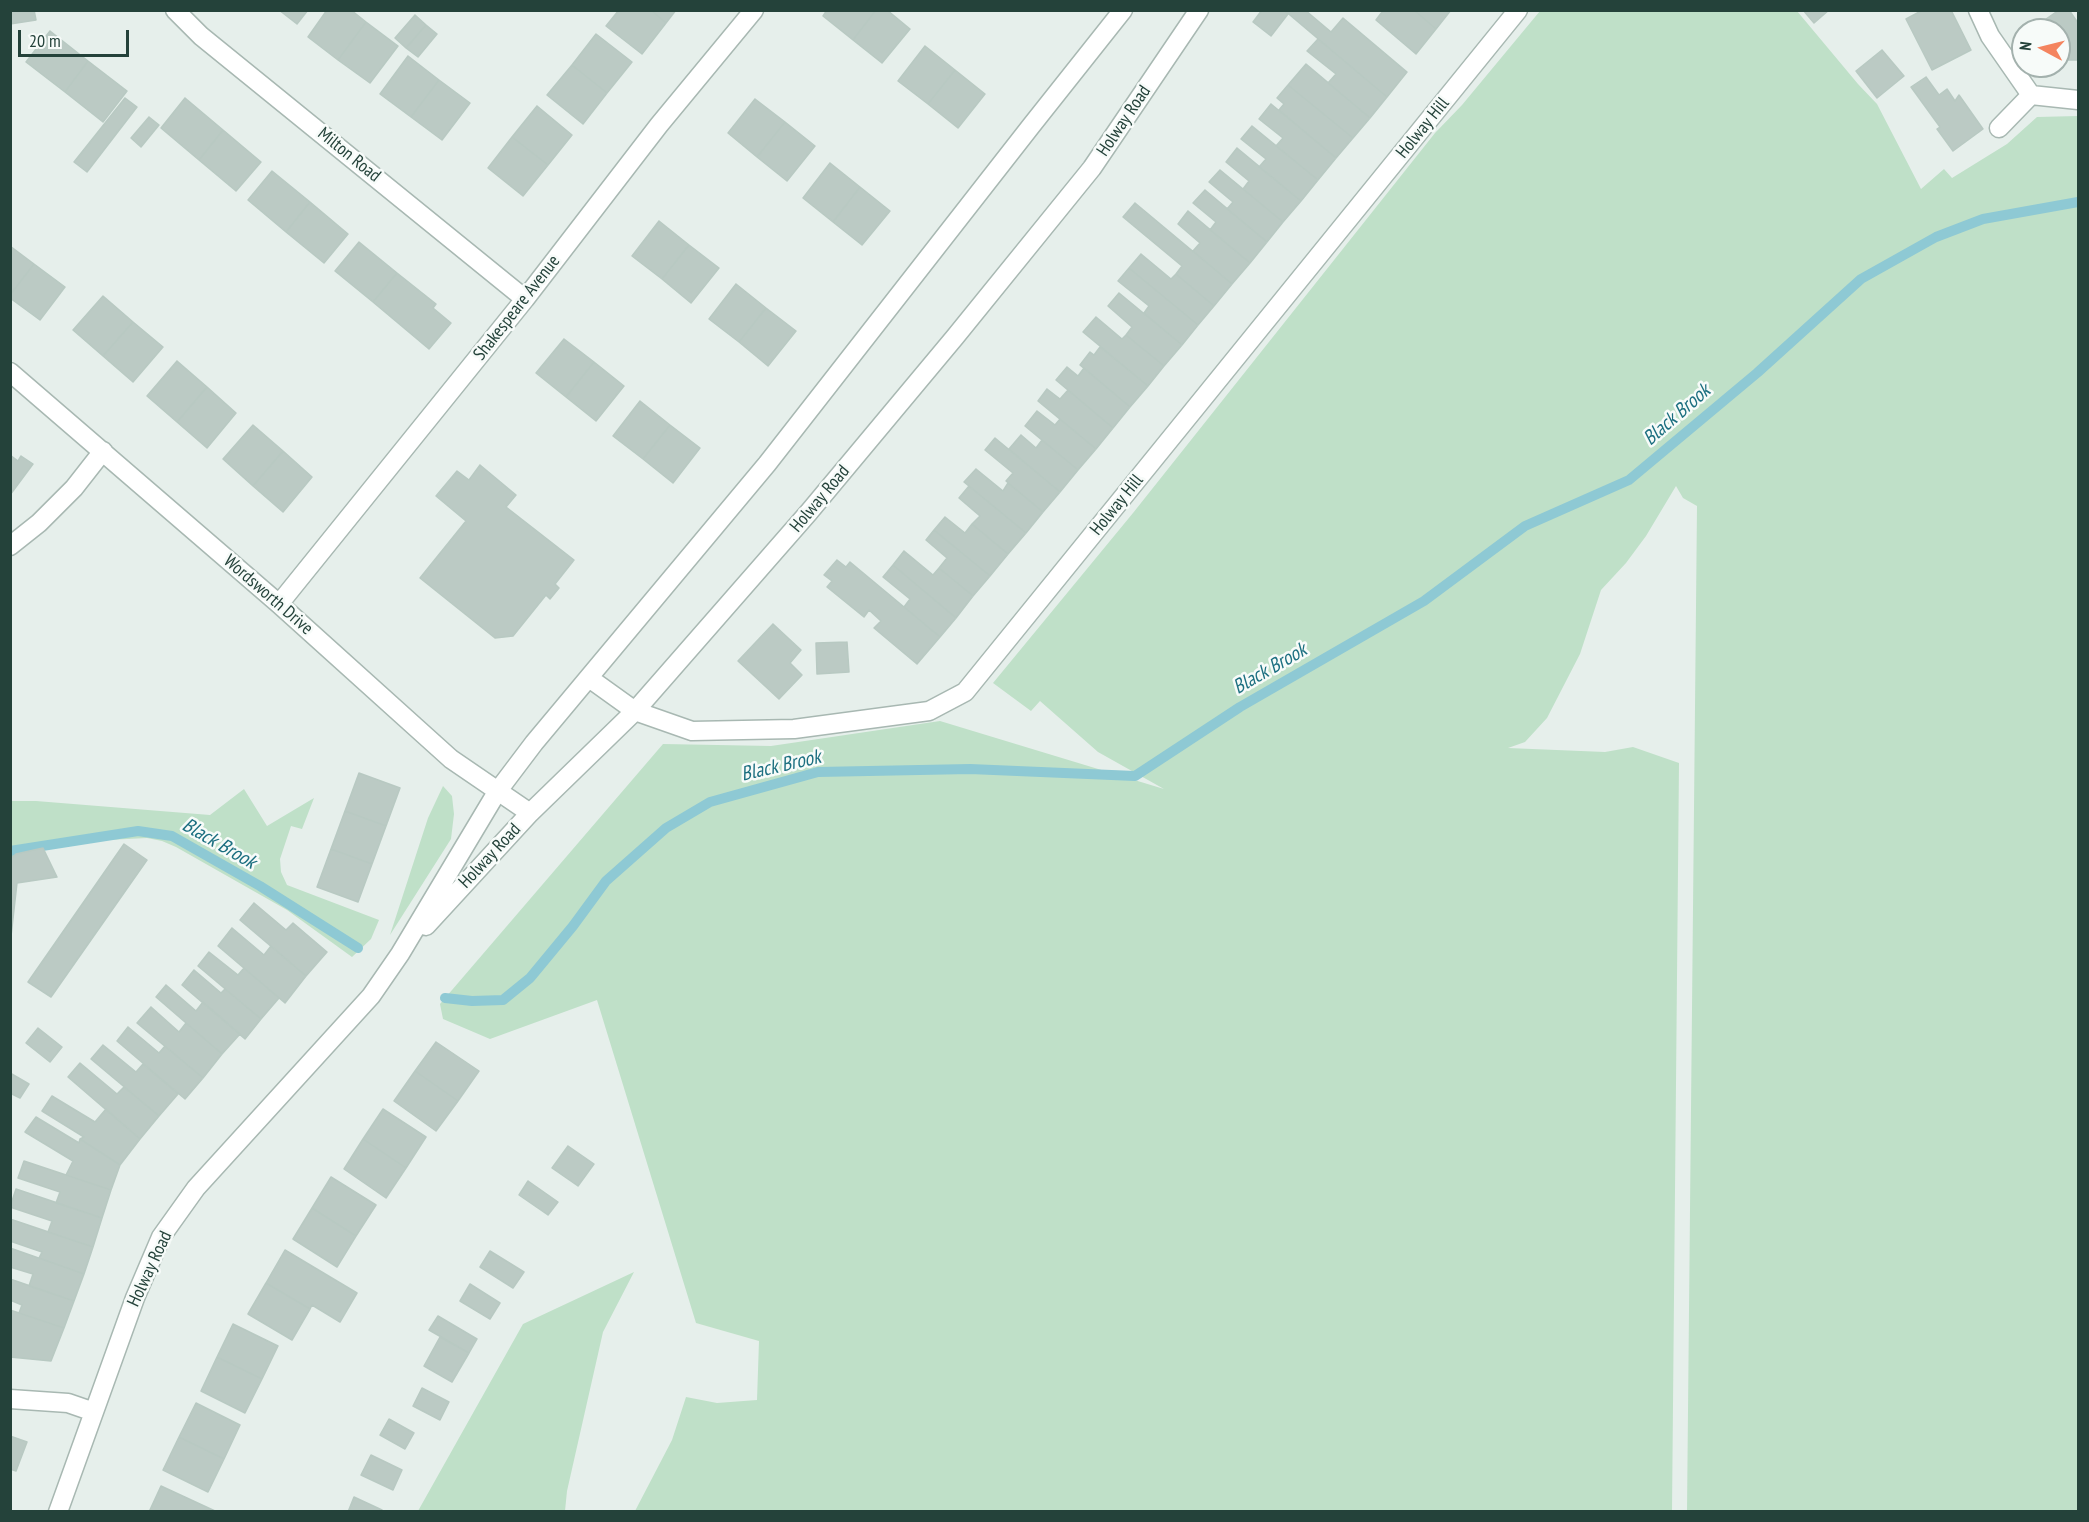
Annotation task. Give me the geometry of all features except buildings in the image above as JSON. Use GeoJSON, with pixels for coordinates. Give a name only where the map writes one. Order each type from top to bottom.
{"type":"FeatureCollection","features":[{"type":"Feature","properties":{"kind":"street","name":"Milton Road"},"geometry":{"type":"LineString","coordinates":[[175,10],[201,36],[525,299]]}},
{"type":"Feature","properties":{"kind":"street","name":"Shakespeare Avenue"},"geometry":{"type":"LineString","coordinates":[[279,604],[525,299],[659,125],[754,10]]}},
{"type":"Feature","properties":{"kind":"street","name":"Holway Road"},"geometry":{"type":"LineString","coordinates":[[58,1512],[135,1298],[161,1237],[196,1188],[371,996],[400,954],[497,792],[534,743],[767,464],[1123,10]]}},
{"type":"Feature","properties":{"kind":"street","name":"Holway Road"},"geometry":{"type":"LineString","coordinates":[[400,954],[530,813],[635,711],[809,512],[955,338],[1085,177],[1199,10]]}},
{"type":"Feature","properties":{"kind":"street","name":"Holway Hill"},"geometry":{"type":"LineString","coordinates":[[589,678],[635,711],[692,730],[794,729],[929,711],[965,692],[1518,10]]}},
{"type":"Feature","properties":{"kind":"street"},"geometry":{"type":"LineString","coordinates":[[1978,10],[1990,36],[2031,95],[2079,100]]}},
{"type":"Feature","properties":{"kind":"street"},"geometry":{"type":"LineString","coordinates":[[1999,128],[2031,95]]}},
{"type":"Feature","properties":{"kind":"street","name":"Wordsworth Drive"},"geometry":{"type":"LineString","coordinates":[[10,372],[279,604],[451,759],[530,813]]}},
{"type":"Feature","properties":{"kind":"street"},"geometry":{"type":"LineString","coordinates":[[10,546],[39,523],[74,488],[103,451]]}},
{"type":"Feature","properties":{"kind":"street"},"geometry":{"type":"LineString","coordinates":[[10,1399],[68,1403],[94,1412]]}},
{"type":"Feature","properties":{"kind":"green space"},"geometry":{"type":"Polygon","coordinates":[[[1540,11],[1797,11],[1877,104],[1921,189],[1944,169],[1952,178],[2007,144],[2037,117],[2078,116],[2078,1511],[1687,1511],[1697,506],[1683,498],[1676,486],[1646,536],[1626,563],[1601,590],[1580,654],[1547,718],[1525,742],[1508,748],[1605,752],[1633,747],[1679,763],[1672,1511],[635,1511],[672,1440],[686,1397],[717,1403],[757,1400],[759,1341],[696,1323],[597,1000],[490,1039],[443,1019],[440,1004],[663,744],[771,746],[940,721],[1164,789],[1098,752],[1040,701],[1031,711],[993,683],[1133,513],[1435,133],[1462,105],[1540,11]]]}},
{"type":"Feature","properties":{"kind":"green space"},"geometry":{"type":"Polygon","coordinates":[[[443,786],[452,796],[454,814],[451,839],[390,935],[428,818],[443,786]]]}},
{"type":"Feature","properties":{"kind":"green space"},"geometry":{"type":"Polygon","coordinates":[[[244,789],[267,826],[314,798],[302,829],[291,826],[280,859],[281,872],[287,885],[379,920],[371,939],[352,957],[287,910],[162,841],[147,838],[107,840],[43,848],[16,854],[11,859],[11,801],[210,815],[244,789]]]}},
{"type":"Feature","properties":{"kind":"green space"},"geometry":{"type":"Polygon","coordinates":[[[634,1272],[603,1332],[567,1491],[565,1511],[418,1511],[523,1324],[634,1272]]]}},
{"type":"Feature","properties":{"kind":"waterway","name":"Black Brook"},"geometry":{"type":"LineString","coordinates":[[445,998],[472,1001],[503,1000],[530,978],[606,881],[666,828],[710,802],[818,772],[970,769],[1135,776],[1240,707],[1424,601],[1525,526],[1629,480],[1757,373],[1861,279],[1936,237],[1983,219],[2078,202]]}},
{"type":"Feature","properties":{"kind":"waterway","name":"Black Brook"},"geometry":{"type":"LineString","coordinates":[[10,851],[138,831],[172,836],[260,886],[358,948]]}}]}
